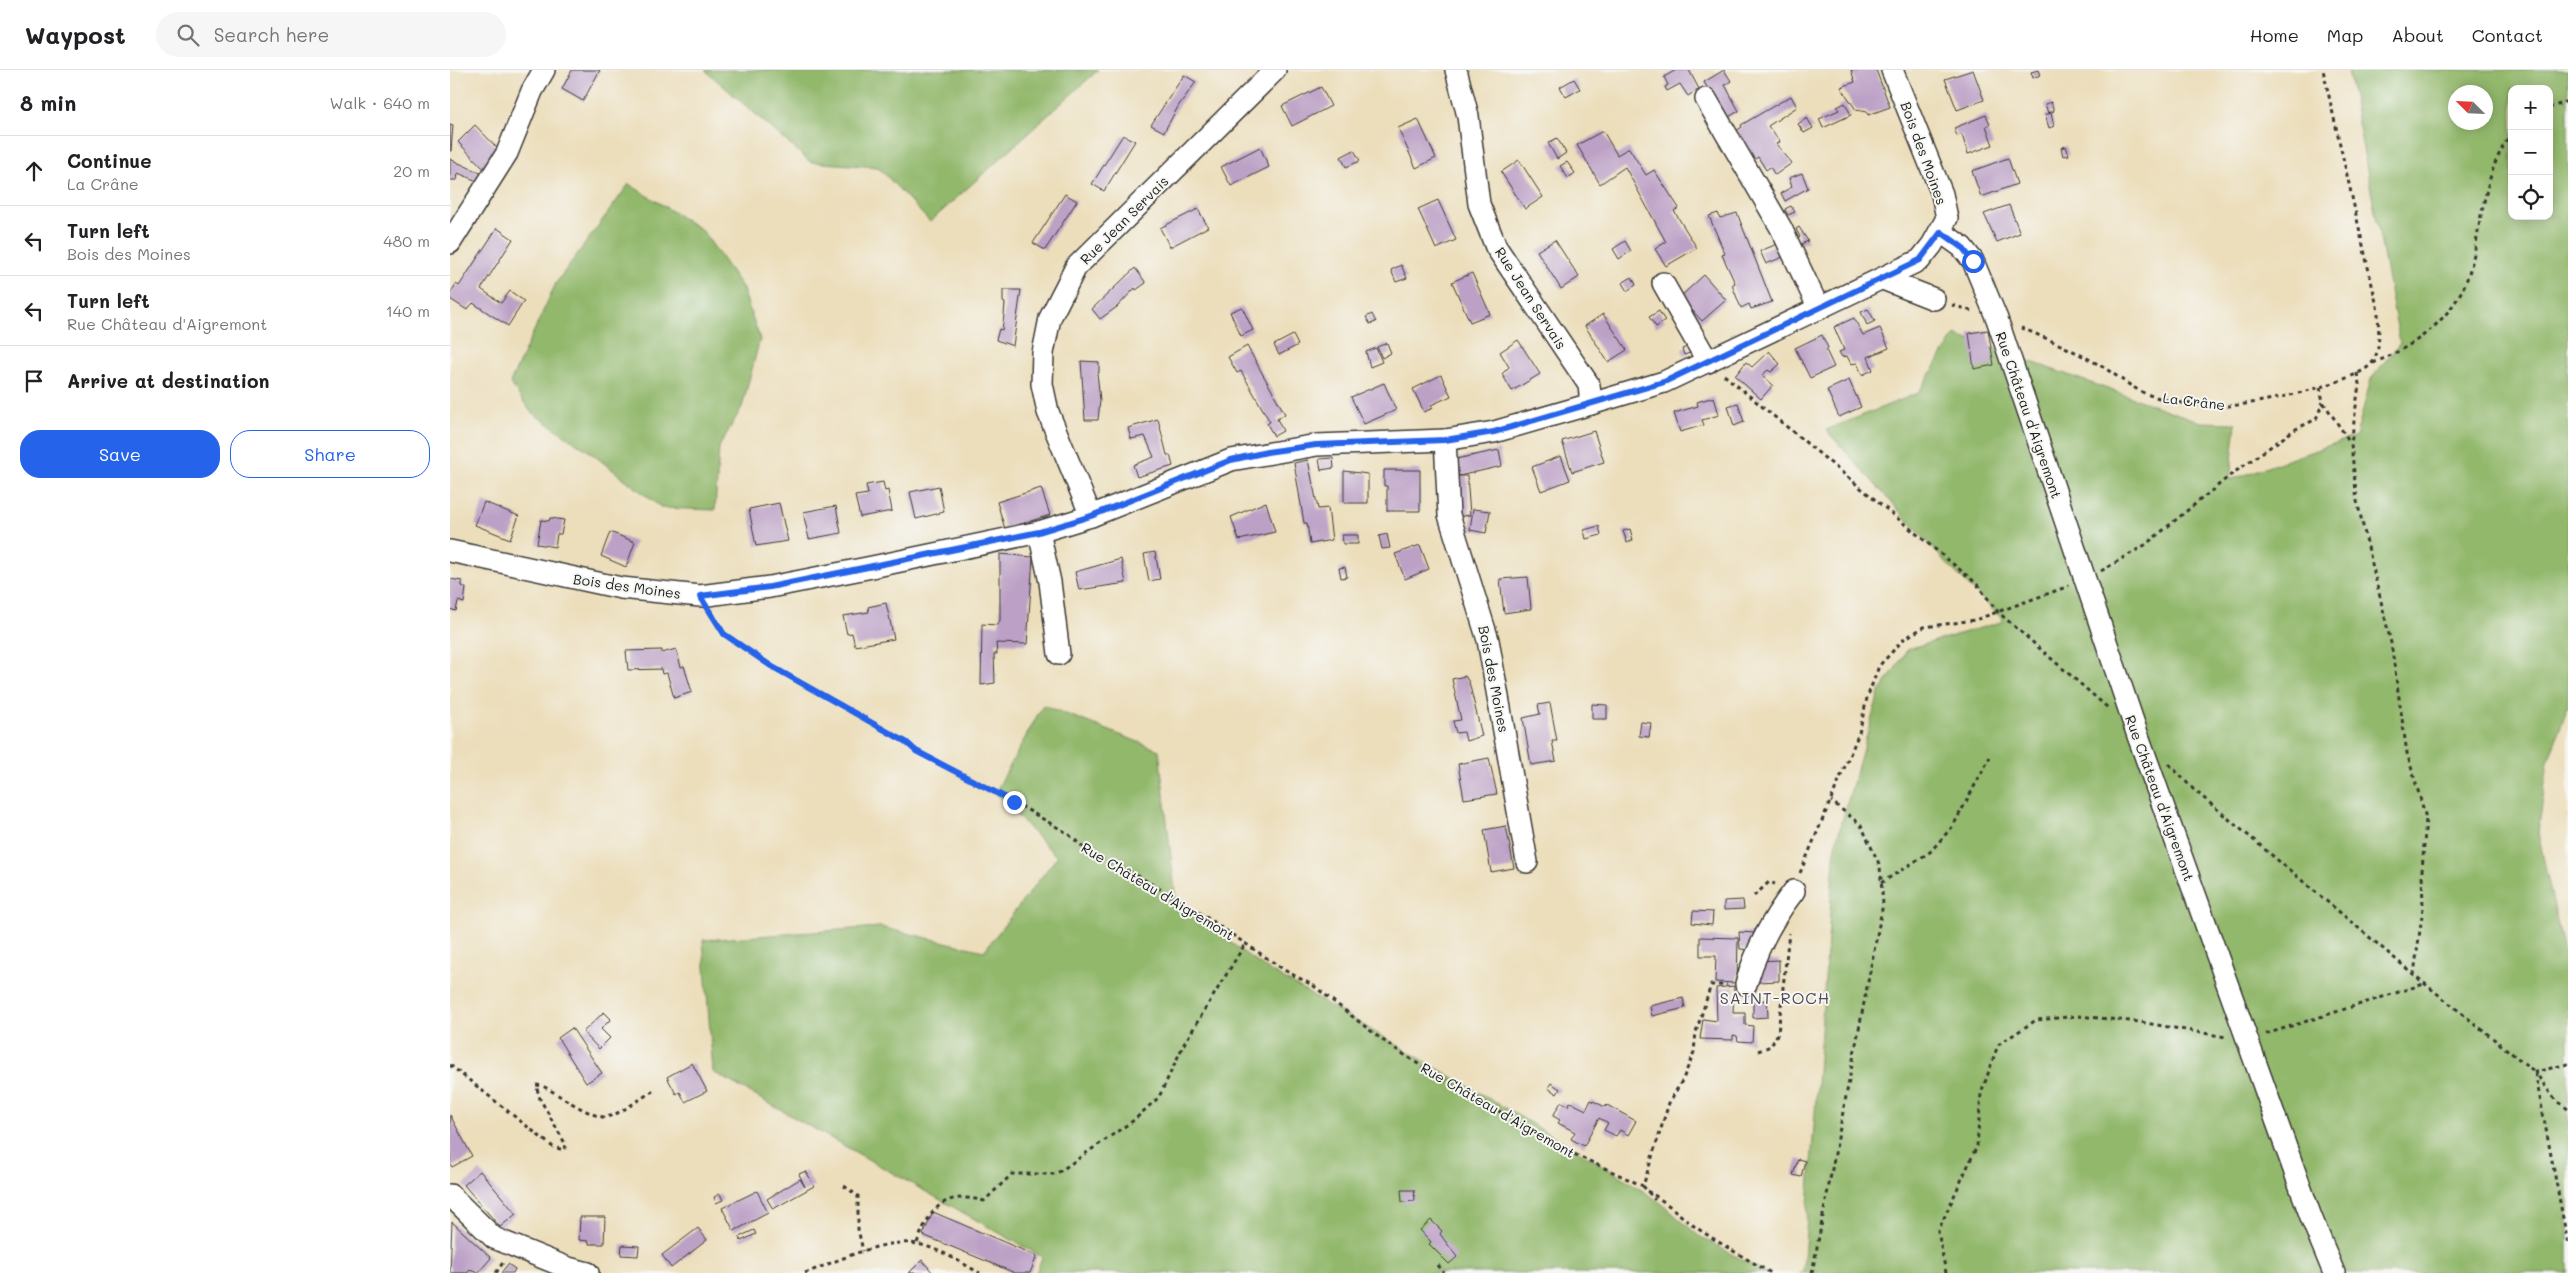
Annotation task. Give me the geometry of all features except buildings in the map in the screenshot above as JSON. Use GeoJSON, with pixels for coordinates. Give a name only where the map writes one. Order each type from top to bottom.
{"type":"FeatureCollection","features":[{"type":"Feature","properties":{"kind":"street"},"geometry":{"type":"LineString","coordinates":[[450,243],[507,153],[532,91],[544,70]]}},
{"type":"Feature","properties":{"kind":"street","name":"Rue Jean Servais"},"geometry":{"type":"LineString","coordinates":[[1091,516],[1048,412],[1042,384],[1043,353],[1050,318],[1076,267],[1275,70]]}},
{"type":"Feature","properties":{"kind":"street","name":"Rue Jean Servais"},"geometry":{"type":"LineString","coordinates":[[1456,70],[1468,116],[1479,204],[1496,247],[1588,385],[1591,404]]}},
{"type":"Feature","properties":{"kind":"street","name":"Bois des Moines"},"geometry":{"type":"LineString","coordinates":[[450,551],[621,588],[700,596],[770,587],[1039,532],[1091,516],[1231,460],[1267,452],[1316,445],[1445,440],[1494,432],[1664,382],[1920,260],[1941,232],[1947,218],[1942,194],[1892,70]]}},
{"type":"Feature","properties":{"kind":"street"},"geometry":{"type":"LineString","coordinates":[[1706,99],[1781,228],[1820,308]]}},
{"type":"Feature","properties":{"kind":"street"},"geometry":{"type":"LineString","coordinates":[[1941,232],[1962,247],[1973,261],[1997,319]]}},
{"type":"Feature","properties":{"kind":"street"},"geometry":{"type":"LineString","coordinates":[[1883,279],[1934,299]]}},
{"type":"Feature","properties":{"kind":"street"},"geometry":{"type":"LineString","coordinates":[[1662,283],[1708,362]]}},
{"type":"Feature","properties":{"kind":"street","name":"Rue Château d'Aigremont"},"geometry":{"type":"LineString","coordinates":[[1997,319],[2137,733],[2247,1040],[2334,1273]]}},
{"type":"Feature","properties":{"kind":"street","name":"Bois des Moines"},"geometry":{"type":"LineString","coordinates":[[1445,440],[1449,515],[1488,640],[1528,862]]}},
{"type":"Feature","properties":{"kind":"street"},"geometry":{"type":"LineString","coordinates":[[1039,532],[1050,582],[1059,654]]}},
{"type":"Feature","properties":{"kind":"street"},"geometry":{"type":"LineString","coordinates":[[1746,984],[1754,959],[1781,908],[1794,891]]}},
{"type":"Feature","properties":{"kind":"street"},"geometry":{"type":"LineString","coordinates":[[450,1195],[494,1238],[568,1268],[588,1273]]}},
{"type":"Feature","properties":{"kind":"path"},"geometry":{"type":"LineString","coordinates":[[2323,70],[2378,311],[2378,346],[2372,363]]}},
{"type":"Feature","properties":{"kind":"path"},"geometry":{"type":"LineString","coordinates":[[2553,107],[2568,101]]}},
{"type":"Feature","properties":{"kind":"path","name":"La Crâne"},"geometry":{"type":"LineString","coordinates":[[1934,299],[1997,319],[2055,342],[2103,367],[2141,392],[2170,400],[2228,406],[2320,387],[2357,374],[2372,363],[2402,351],[2429,332],[2453,306],[2467,278],[2487,185],[2499,150],[2508,138]]}},
{"type":"Feature","properties":{"kind":"path"},"geometry":{"type":"LineString","coordinates":[[1708,362],[1976,583],[1998,612],[2137,733]]}},
{"type":"Feature","properties":{"kind":"path"},"geometry":{"type":"LineString","coordinates":[[2357,374],[2359,384],[2351,444],[2357,501],[2391,643],[2406,753],[2426,818],[2422,872],[2423,908],[2414,974]]}},
{"type":"Feature","properties":{"kind":"path"},"geometry":{"type":"LineString","coordinates":[[2320,387],[2323,402],[2351,444]]}},
{"type":"Feature","properties":{"kind":"path"},"geometry":{"type":"LineString","coordinates":[[1794,891],[1801,870],[1859,733],[1867,698],[1879,666],[1904,639],[1924,627],[1975,620],[2085,580],[2145,545],[2232,474],[2294,430],[2316,419],[2323,402]]}},
{"type":"Feature","properties":{"kind":"path","name":"Rue Château d'Aigremont"},"geometry":{"type":"LineString","coordinates":[[700,596],[724,634],[771,666],[906,742],[916,751],[1014,802],[1067,833],[1090,853],[1138,876],[1197,911],[1245,944],[1314,986],[1382,1039],[1427,1070],[1572,1153],[1643,1186]]}},
{"type":"Feature","properties":{"kind":"path"},"geometry":{"type":"LineString","coordinates":[[1882,883],[1930,852],[1954,826],[1990,757]]}},
{"type":"Feature","properties":{"kind":"path"},"geometry":{"type":"LineString","coordinates":[[2164,758],[2193,789],[2424,984],[2535,1072],[2555,1100],[2568,1108]]}},
{"type":"Feature","properties":{"kind":"path"},"geometry":{"type":"LineString","coordinates":[[1805,1273],[1812,1272],[1883,904],[1880,866],[1861,824],[1831,801]]}},
{"type":"Feature","properties":{"kind":"path"},"geometry":{"type":"LineString","coordinates":[[1758,1051],[1770,1046],[1778,1033],[1790,929]]}},
{"type":"Feature","properties":{"kind":"path"},"geometry":{"type":"LineString","coordinates":[[916,1243],[931,1212],[945,1200],[969,1197],[984,1201],[1012,1174],[1056,1174],[1134,1120],[1159,1097],[1184,1044],[1245,944]]}},
{"type":"Feature","properties":{"kind":"path"},"geometry":{"type":"LineString","coordinates":[[1946,1273],[1938,1231],[1977,1146],[1981,1094],[1998,1045],[2036,1020],[2078,1016],[2140,1022],[2247,1040],[2424,984]]}},
{"type":"Feature","properties":{"kind":"path"},"geometry":{"type":"LineString","coordinates":[[1654,1200],[1643,1186],[1669,1103],[1683,1079],[1694,1052],[1696,1032],[1711,985],[1716,985]]}},
{"type":"Feature","properties":{"kind":"path"},"geometry":{"type":"LineString","coordinates":[[2535,1072],[2568,1064]]}},
{"type":"Feature","properties":{"kind":"path"},"geometry":{"type":"LineString","coordinates":[[450,1065],[553,1147],[564,1150],[566,1145],[540,1099],[536,1085],[543,1086],[604,1118],[614,1115],[653,1091]]}},
{"type":"Feature","properties":{"kind":"path"},"geometry":{"type":"LineString","coordinates":[[2535,1072],[2568,1244]]}},
{"type":"Feature","properties":{"kind":"path"},"geometry":{"type":"LineString","coordinates":[[844,1186],[858,1196],[858,1229],[863,1251]]}},
{"type":"Feature","properties":{"kind":"path"},"geometry":{"type":"LineString","coordinates":[[1647,1191],[1668,1203],[1692,1224],[1719,1243],[1770,1273]]}},
{"type":"Feature","properties":{"kind":"path"},"geometry":{"type":"LineString","coordinates":[[806,1273],[863,1251],[891,1244],[916,1243],[942,1253],[980,1273]]}},
{"type":"Feature","properties":{"kind":"path"},"geometry":{"type":"LineString","coordinates":[[1438,1264],[1444,1273]]}},
{"type":"Feature","properties":{"kind":"green space"},"geometry":{"type":"Polygon","coordinates":[[[705,70],[1098,70],[930,222],[878,167],[810,162],[705,70]]]}},
{"type":"Feature","properties":{"kind":"green space"},"geometry":{"type":"Polygon","coordinates":[[[2348,70],[2568,70],[2568,706],[2548,762],[2538,833],[2568,972],[2568,1273],[1799,1273],[1803,1271],[1835,846],[1879,693],[1908,649],[2004,621],[1948,565],[1826,430],[1918,393],[1955,335],[2201,422],[2236,423],[2230,480],[2356,436],[2371,379],[2400,343],[2348,70]]]}},
{"type":"Feature","properties":{"kind":"green space"},"geometry":{"type":"Polygon","coordinates":[[[629,184],[702,230],[742,287],[760,339],[742,407],[719,447],[715,510],[662,508],[587,450],[531,412],[510,383],[556,283],[629,184]]]}},
{"type":"Feature","properties":{"kind":"green space"},"geometry":{"type":"Polygon","coordinates":[[[1043,705],[1159,750],[1176,902],[1262,966],[1621,1176],[1661,1203],[1699,1236],[1766,1273],[1036,1273],[1042,1257],[713,1072],[703,940],[880,927],[984,951],[1057,857],[995,793],[1043,705]]]}},
{"type":"Feature","properties":{"kind":"district","name":"SAINT-ROCH"},"geometry":{"type":"Point","coordinates":[1775,997]}},
{"type":"Feature","properties":{"kind":"route"},"geometry":{"type":"LineString","coordinates":[[1014,802],[916,751],[906,742],[771,666],[724,634],[700,596],[770,587],[980,546],[1039,532],[1091,516],[1231,460],[1267,452],[1316,445],[1381,444],[1445,440],[1494,432],[1664,382],[1920,260],[1941,232],[1962,247],[1973,261]]}}]}
